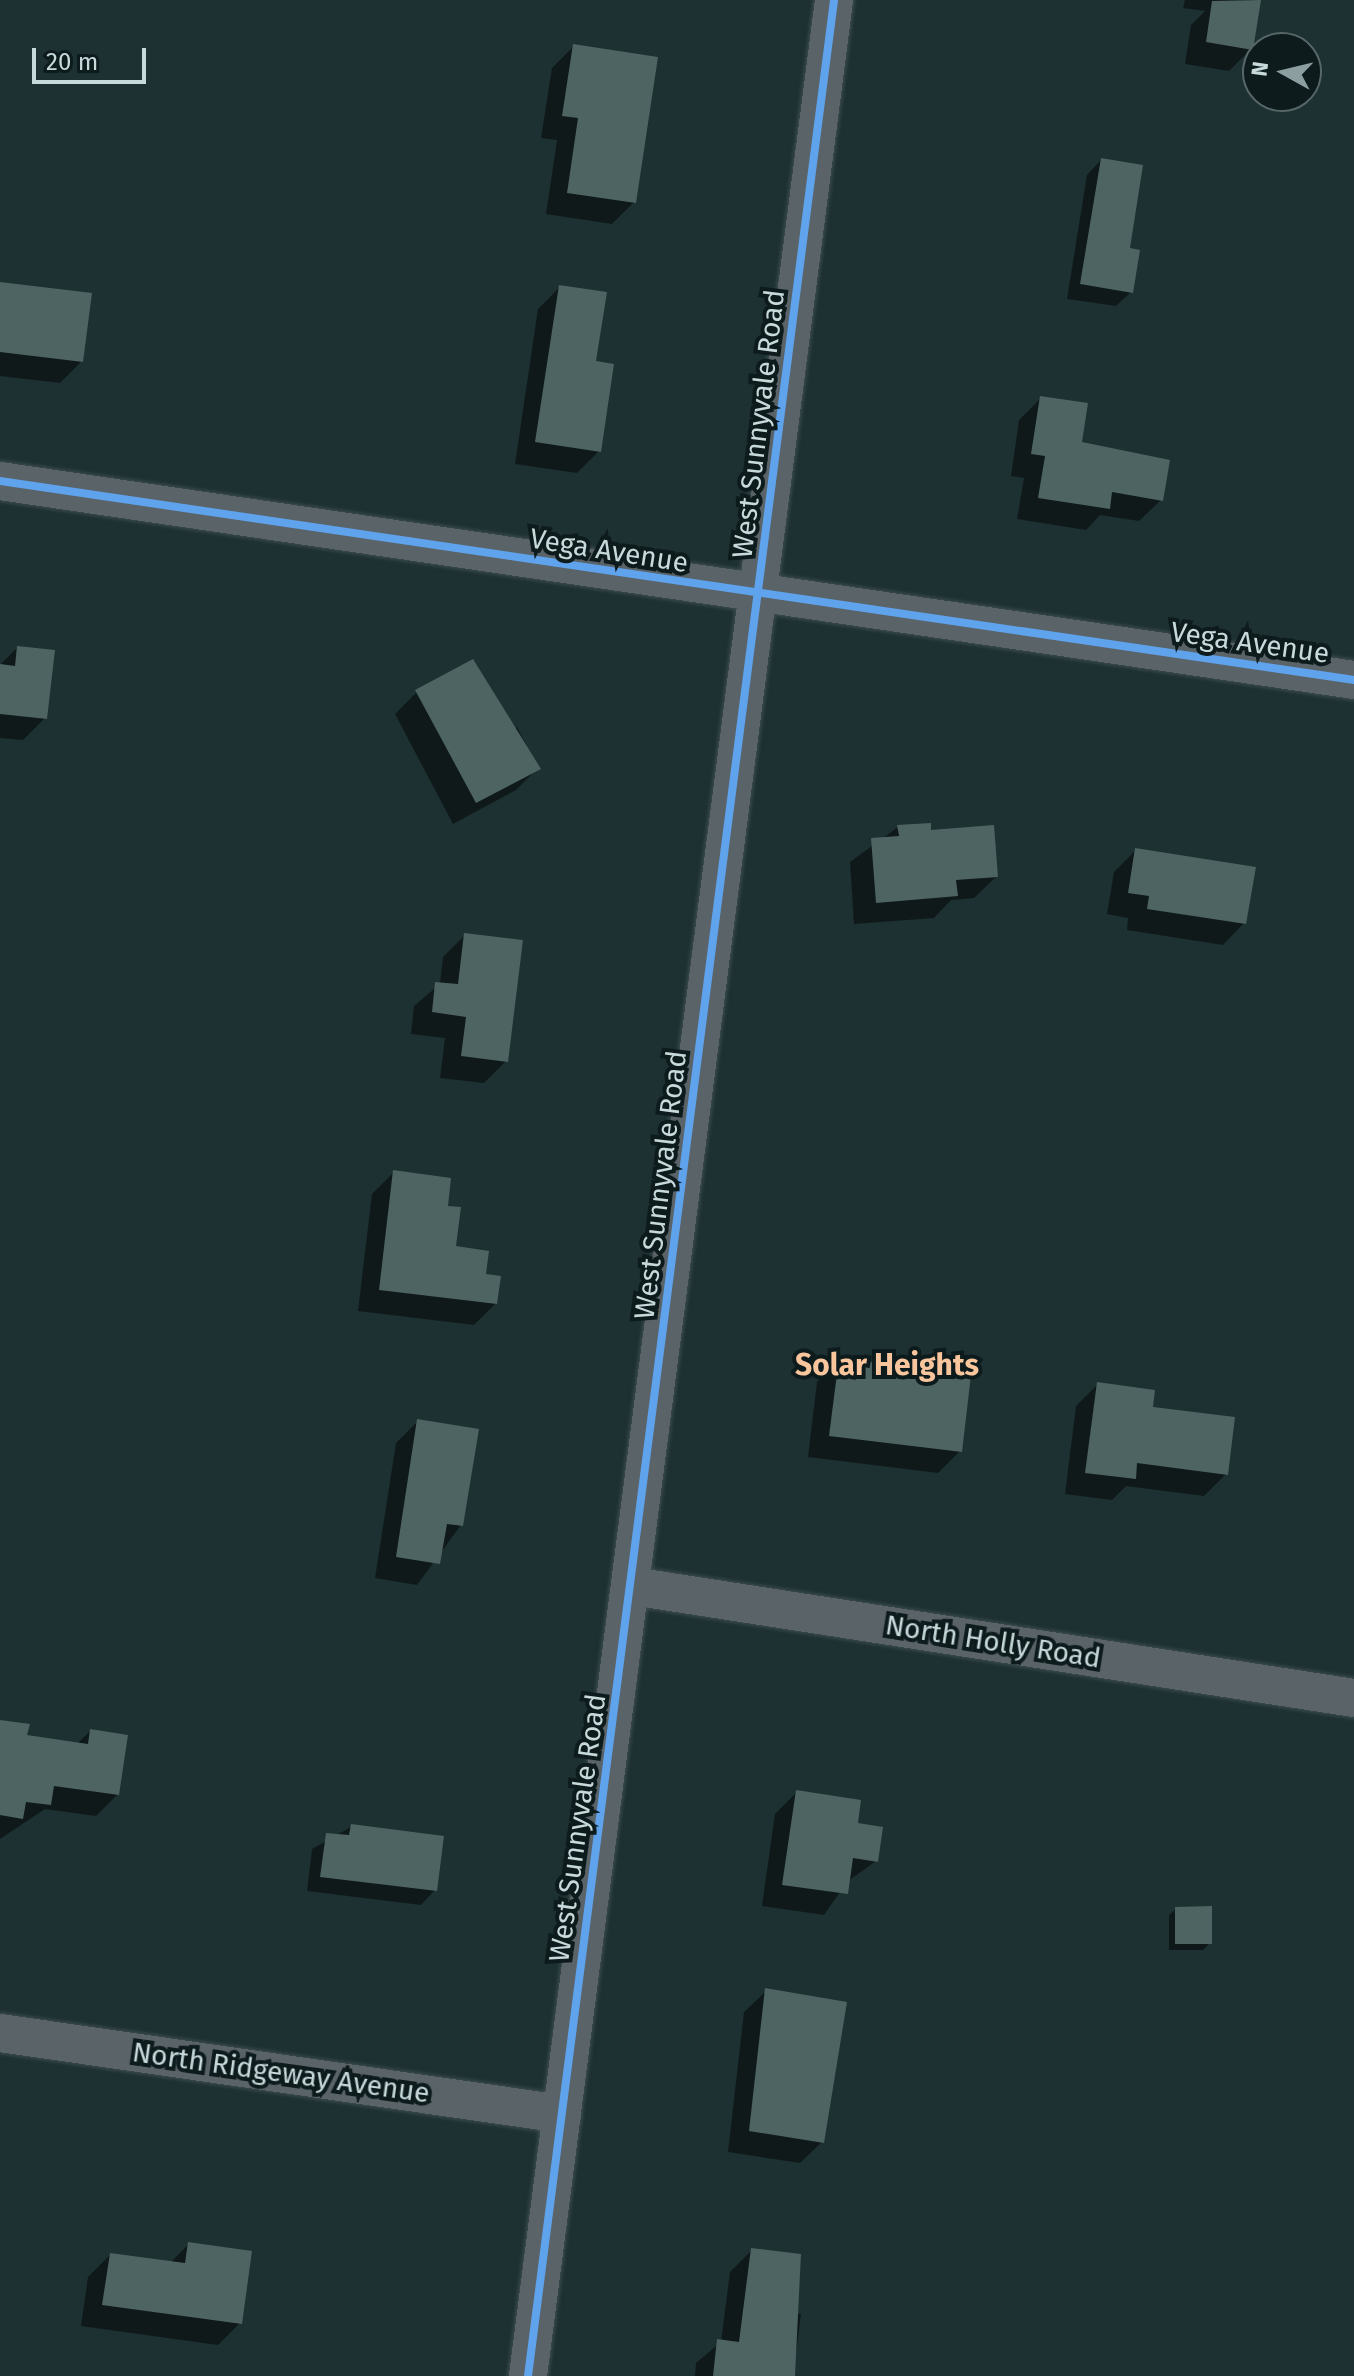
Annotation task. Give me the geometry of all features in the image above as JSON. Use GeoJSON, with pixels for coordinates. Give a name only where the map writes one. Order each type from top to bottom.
{"type":"FeatureCollection","features":[{"type":"Feature","properties":{"kind":"street","name":"West Sunnyvale Road"},"geometry":{"type":"LineString","coordinates":[[528,2376],[760,595],[834,0]]}},
{"type":"Feature","properties":{"kind":"street","name":"Vega Avenue"},"geometry":{"type":"LineString","coordinates":[[0,481],[1354,680]]}},
{"type":"Feature","properties":{"kind":"street","name":"North Holly Road"},"geometry":{"type":"LineString","coordinates":[[632,1586],[1354,1698]]}},
{"type":"Feature","properties":{"kind":"street","name":"North Ridgeway Avenue"},"geometry":{"type":"LineString","coordinates":[[0,2033],[562,2114]]}},
{"type":"Feature","properties":{"kind":"building"},"geometry":{"type":"Polygon","coordinates":[[[1261,0],[1256,32],[1242,32],[1242,48],[1206,42],[1212,1],[1261,0]]]}},
{"type":"Feature","properties":{"kind":"building"},"geometry":{"type":"Polygon","coordinates":[[[573,44],[658,57],[636,203],[567,193],[578,118],[562,116],[573,44]]]}},
{"type":"Feature","properties":{"kind":"building"},"geometry":{"type":"Polygon","coordinates":[[[1101,158],[1143,165],[1130,248],[1140,250],[1133,293],[1080,284],[1101,158]]]}},
{"type":"Feature","properties":{"kind":"building"},"geometry":{"type":"Polygon","coordinates":[[[0,282],[92,293],[83,362],[0,352],[0,282]]]}},
{"type":"Feature","properties":{"kind":"building"},"geometry":{"type":"Polygon","coordinates":[[[559,285],[607,292],[596,361],[614,364],[601,452],[535,442],[559,285]]]}},
{"type":"Feature","properties":{"kind":"building"},"geometry":{"type":"Polygon","coordinates":[[[1040,396],[1088,403],[1082,442],[1170,460],[1163,501],[1112,492],[1110,509],[1038,498],[1045,456],[1031,454],[1040,396]]]}},
{"type":"Feature","properties":{"kind":"building"},"geometry":{"type":"Polygon","coordinates":[[[17,646],[55,650],[47,719],[0,714],[0,664],[15,666],[17,646]]]}},
{"type":"Feature","properties":{"kind":"building"},"geometry":{"type":"Polygon","coordinates":[[[473,659],[541,769],[476,803],[415,690],[473,659]]]}},
{"type":"Feature","properties":{"kind":"building"},"geometry":{"type":"Polygon","coordinates":[[[931,823],[931,830],[994,825],[998,877],[956,880],[958,896],[876,903],[871,838],[899,836],[897,825],[931,823]]]}},
{"type":"Feature","properties":{"kind":"building"},"geometry":{"type":"Polygon","coordinates":[[[1135,848],[1256,867],[1246,924],[1147,909],[1149,896],[1128,893],[1135,848]]]}},
{"type":"Feature","properties":{"kind":"building"},"geometry":{"type":"Polygon","coordinates":[[[464,933],[523,940],[508,1062],[461,1056],[466,1017],[432,1012],[435,982],[458,984],[464,933]]]}},
{"type":"Feature","properties":{"kind":"building"},"geometry":{"type":"Polygon","coordinates":[[[393,1170],[451,1178],[448,1206],[461,1207],[456,1246],[489,1251],[486,1274],[501,1276],[497,1304],[379,1290],[393,1170]]]}},
{"type":"Feature","properties":{"kind":"building"},"geometry":{"type":"Polygon","coordinates":[[[839,1358],[971,1375],[962,1452],[829,1436],[839,1358]]]}},
{"type":"Feature","properties":{"kind":"building"},"geometry":{"type":"Polygon","coordinates":[[[1097,1382],[1155,1390],[1153,1407],[1235,1417],[1228,1475],[1137,1463],[1136,1479],[1085,1473],[1097,1382]]]}},
{"type":"Feature","properties":{"kind":"building"},"geometry":{"type":"Polygon","coordinates":[[[417,1419],[479,1429],[463,1526],[447,1524],[440,1564],[396,1557],[417,1419]]]}},
{"type":"Feature","properties":{"kind":"building"},"geometry":{"type":"Polygon","coordinates":[[[0,1720],[30,1724],[27,1735],[88,1744],[90,1729],[128,1735],[119,1795],[54,1786],[51,1805],[26,1802],[23,1819],[0,1815],[0,1720]]]}},
{"type":"Feature","properties":{"kind":"building"},"geometry":{"type":"Polygon","coordinates":[[[796,1790],[861,1800],[858,1823],[883,1827],[878,1862],[853,1858],[848,1894],[782,1885],[796,1790]]]}},
{"type":"Feature","properties":{"kind":"building"},"geometry":{"type":"Polygon","coordinates":[[[351,1824],[444,1836],[437,1891],[320,1877],[326,1833],[349,1835],[351,1824]]]}},
{"type":"Feature","properties":{"kind":"building"},"geometry":{"type":"Polygon","coordinates":[[[1212,1906],[1212,1944],[1175,1944],[1175,1907],[1212,1906]]]}},
{"type":"Feature","properties":{"kind":"building"},"geometry":{"type":"Polygon","coordinates":[[[765,1988],[847,2002],[824,2143],[749,2131],[765,1988]]]}},
{"type":"Feature","properties":{"kind":"building"},"geometry":{"type":"Polygon","coordinates":[[[188,2242],[252,2251],[242,2324],[102,2305],[110,2253],[185,2263],[188,2242]]]}},
{"type":"Feature","properties":{"kind":"building"},"geometry":{"type":"Polygon","coordinates":[[[751,2248],[801,2254],[795,2376],[713,2376],[717,2339],[739,2342],[751,2248]]]}},
{"type":"Feature","properties":{"kind":"cycle path"},"geometry":{"type":"LineString","coordinates":[[528,2376],[834,0]]}},
{"type":"Feature","properties":{"kind":"cycle path"},"geometry":{"type":"LineString","coordinates":[[0,481],[1354,680]]}},
{"type":"Feature","properties":{"kind":"district","name":"Solar Heights"},"geometry":{"type":"Point","coordinates":[887,1365]}}]}
